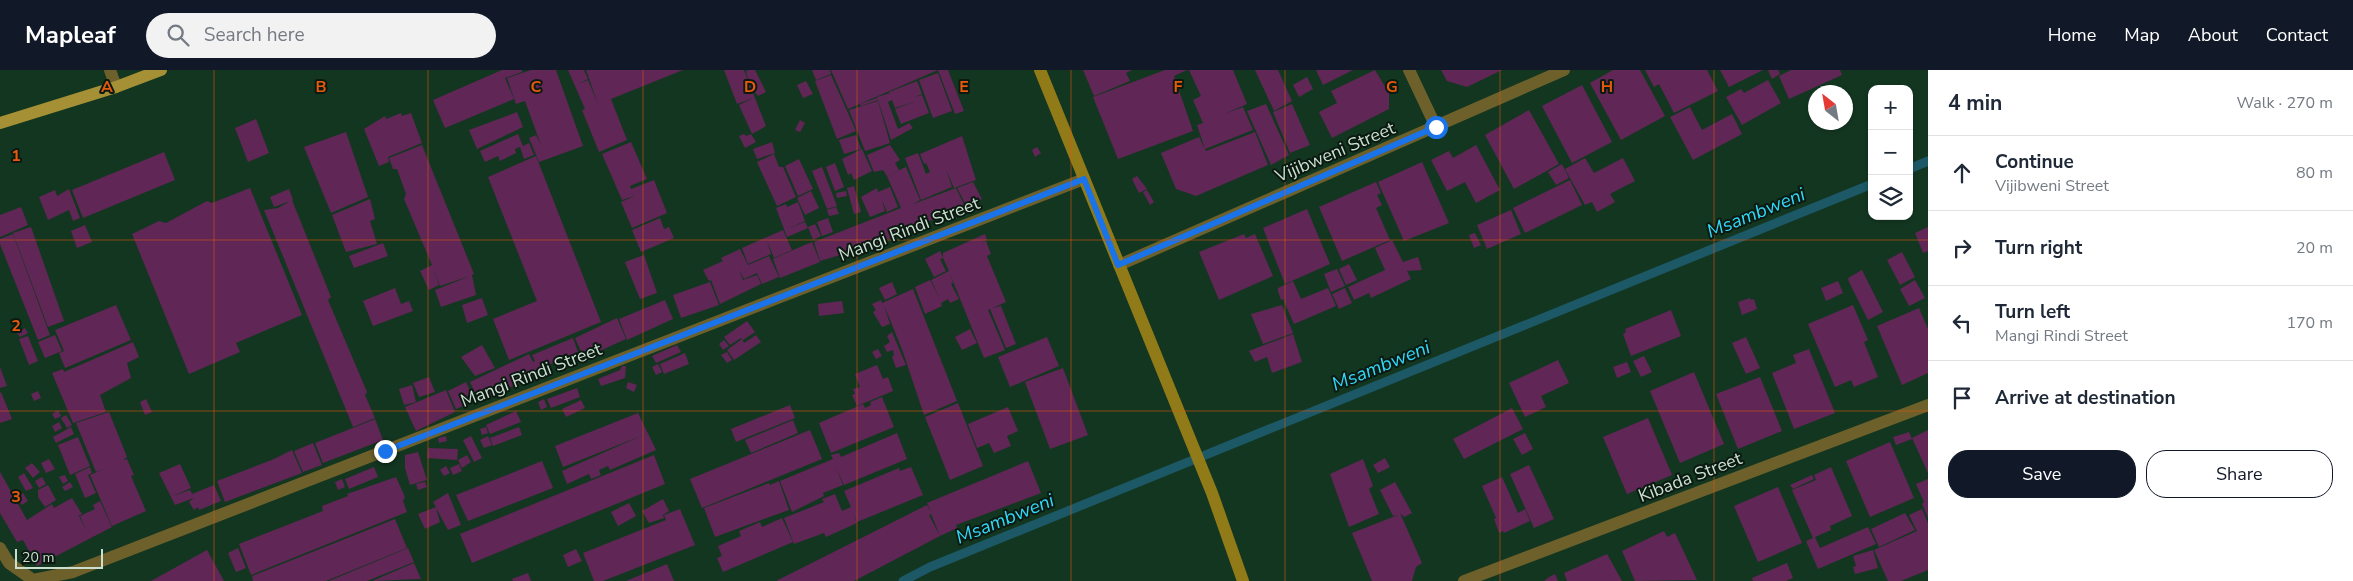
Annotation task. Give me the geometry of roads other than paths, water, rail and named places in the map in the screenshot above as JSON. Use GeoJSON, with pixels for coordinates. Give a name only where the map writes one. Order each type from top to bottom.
{"type":"FeatureCollection","features":[{"type":"Feature","properties":{"kind":"main road"},"geometry":{"type":"LineString","coordinates":[[0,123],[116,87],[162,70]]}},
{"type":"Feature","properties":{"kind":"main road"},"geometry":{"type":"LineString","coordinates":[[1040,70],[1212,493],[1243,581]]}},
{"type":"Feature","properties":{"kind":"street"},"geometry":{"type":"LineString","coordinates":[[110,70],[116,87]]}},
{"type":"Feature","properties":{"kind":"street"},"geometry":{"type":"LineString","coordinates":[[1409,70],[1436,127]]}},
{"type":"Feature","properties":{"kind":"street","name":"Vijibweni Street"},"geometry":{"type":"LineString","coordinates":[[1118,265],[1564,70]]}},
{"type":"Feature","properties":{"kind":"street","name":"Mangi Rindi Street"},"geometry":{"type":"LineString","coordinates":[[0,548],[9,562],[33,580],[73,572],[1084,179]]}},
{"type":"Feature","properties":{"kind":"street","name":"Kibada Street"},"geometry":{"type":"LineString","coordinates":[[1464,581],[1928,405]]}},
{"type":"Feature","properties":{"kind":"waterway","name":"Msambweni"},"geometry":{"type":"LineString","coordinates":[[1913,167],[1928,161]]}},
{"type":"Feature","properties":{"kind":"waterway","name":"Msambweni"},"geometry":{"type":"LineString","coordinates":[[903,581],[930,567],[1868,186]]}}]}
